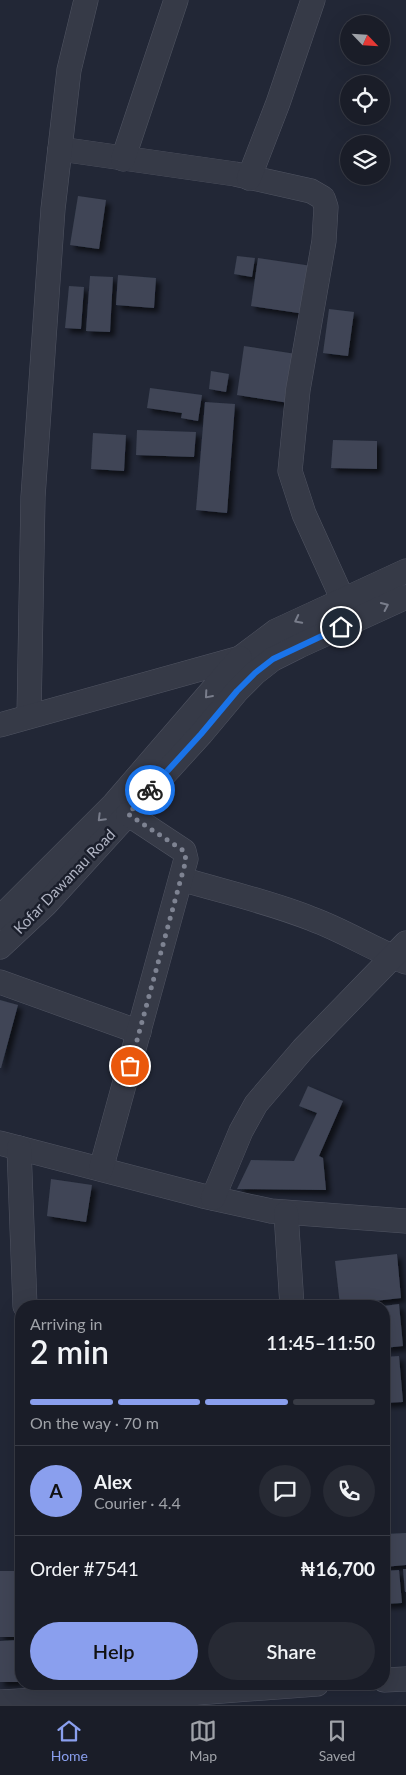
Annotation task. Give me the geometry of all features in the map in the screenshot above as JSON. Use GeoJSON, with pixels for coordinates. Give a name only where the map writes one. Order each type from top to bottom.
{"type":"FeatureCollection","features":[{"type":"Feature","properties":{"kind":"street"},"geometry":{"type":"LineString","coordinates":[[29,716],[33,497],[53,209],[69,70],[86,0]]}},
{"type":"Feature","properties":{"kind":"street"},"geometry":{"type":"LineString","coordinates":[[123,159],[176,0]]}},
{"type":"Feature","properties":{"kind":"street"},"geometry":{"type":"LineString","coordinates":[[249,178],[278,103],[313,0]]}},
{"type":"Feature","properties":{"kind":"street"},"geometry":{"type":"LineString","coordinates":[[60,149],[249,178],[311,192],[323,198],[326,207],[324,241],[298,390],[290,471],[304,514],[343,600]]}},
{"type":"Feature","properties":{"kind":"street"},"geometry":{"type":"LineString","coordinates":[[0,725],[240,658],[276,632],[343,600],[404,578]]}},
{"type":"Feature","properties":{"kind":"street","name":"Kofar Dawanau Road"},"geometry":{"type":"LineString","coordinates":[[0,947],[46,904],[255,673],[273,659],[406,597]]}},
{"type":"Feature","properties":{"kind":"street","name":"Kofar Dawanau Road"},"geometry":{"type":"LineString","coordinates":[[0,918],[114,804],[240,658]]}},
{"type":"Feature","properties":{"kind":"street"},"geometry":{"type":"LineString","coordinates":[[101,1169],[186,860],[184,851],[128,814]]}},
{"type":"Feature","properties":{"kind":"street"},"geometry":{"type":"LineString","coordinates":[[181,879],[312,918],[401,954],[303,1049],[256,1104],[241,1131],[213,1198]]}},
{"type":"Feature","properties":{"kind":"street"},"geometry":{"type":"LineString","coordinates":[[0,982],[139,1032]]}},
{"type":"Feature","properties":{"kind":"street"},"geometry":{"type":"LineString","coordinates":[[24,1300],[10,1145],[213,1198],[271,1211],[406,1221]]}},
{"type":"Feature","properties":{"kind":"street"},"geometry":{"type":"LineString","coordinates":[[286,1212],[292,1300]]}},
{"type":"Feature","properties":{"kind":"street"},"geometry":{"type":"LineString","coordinates":[[390,1679],[406,1678]]}},
{"type":"Feature","properties":{"kind":"street"},"geometry":{"type":"LineString","coordinates":[[0,1702],[38,1692],[103,1703],[249,1690]]}},
{"type":"Feature","properties":{"kind":"building"},"geometry":{"type":"Polygon","coordinates":[[[78,196],[106,200],[99,249],[70,245],[78,196]]]}},
{"type":"Feature","properties":{"kind":"building"},"geometry":{"type":"Polygon","coordinates":[[[237,256],[255,258],[252,277],[234,274],[237,256]]]}},
{"type":"Feature","properties":{"kind":"building"},"geometry":{"type":"Polygon","coordinates":[[[258,258],[312,266],[305,314],[251,306],[258,258]]]}},
{"type":"Feature","properties":{"kind":"building"},"geometry":{"type":"Polygon","coordinates":[[[118,275],[156,278],[154,308],[116,305],[118,275]]]}},
{"type":"Feature","properties":{"kind":"building"},"geometry":{"type":"Polygon","coordinates":[[[90,276],[113,277],[110,332],[86,331],[90,276]]]}},
{"type":"Feature","properties":{"kind":"building"},"geometry":{"type":"Polygon","coordinates":[[[69,286],[84,287],[81,329],[65,328],[69,286]]]}},
{"type":"Feature","properties":{"kind":"building"},"geometry":{"type":"Polygon","coordinates":[[[329,309],[354,312],[348,356],[323,353],[329,309]]]}},
{"type":"Feature","properties":{"kind":"building"},"geometry":{"type":"Polygon","coordinates":[[[244,346],[296,354],[289,403],[237,395],[244,346]]]}},
{"type":"Feature","properties":{"kind":"building"},"geometry":{"type":"Polygon","coordinates":[[[211,371],[229,374],[226,392],[209,389],[211,371]]]}},
{"type":"Feature","properties":{"kind":"building"},"geometry":{"type":"Polygon","coordinates":[[[150,388],[202,395],[198,421],[181,418],[182,413],[147,408],[150,388]]]}},
{"type":"Feature","properties":{"kind":"building"},"geometry":{"type":"Polygon","coordinates":[[[205,402],[235,404],[227,513],[196,510],[205,402]]]}},
{"type":"Feature","properties":{"kind":"building"},"geometry":{"type":"Polygon","coordinates":[[[137,430],[196,432],[194,457],[136,455],[137,430]]]}},
{"type":"Feature","properties":{"kind":"building"},"geometry":{"type":"Polygon","coordinates":[[[93,433],[126,435],[124,471],[91,469],[93,433]]]}},
{"type":"Feature","properties":{"kind":"building"},"geometry":{"type":"Polygon","coordinates":[[[333,440],[377,441],[377,469],[331,468],[333,440]]]}},
{"type":"Feature","properties":{"kind":"building"},"geometry":{"type":"Polygon","coordinates":[[[0,1000],[18,1005],[1,1068],[0,1068],[0,1000]]]}},
{"type":"Feature","properties":{"kind":"building"},"geometry":{"type":"Polygon","coordinates":[[[308,1086],[343,1101],[319,1156],[323,1158],[326,1190],[237,1189],[251,1160],[294,1161],[317,1113],[299,1106],[308,1086]]]}},
{"type":"Feature","properties":{"kind":"building"},"geometry":{"type":"Polygon","coordinates":[[[51,1179],[92,1185],[86,1222],[47,1216],[51,1179]]]}},
{"type":"Feature","properties":{"kind":"building"},"geometry":{"type":"Polygon","coordinates":[[[397,1254],[401,1298],[339,1300],[335,1261],[397,1254]]]}},
{"type":"Feature","properties":{"kind":"building"},"geometry":{"type":"Polygon","coordinates":[[[399,1304],[403,1346],[390,1347],[390,1305],[399,1304]]]}},
{"type":"Feature","properties":{"kind":"building"},"geometry":{"type":"Polygon","coordinates":[[[399,1356],[403,1402],[390,1403],[390,1357],[399,1356]]]}},
{"type":"Feature","properties":{"kind":"building"},"geometry":{"type":"Polygon","coordinates":[[[406,1533],[406,1565],[390,1566],[390,1534],[406,1533]]]}},
{"type":"Feature","properties":{"kind":"building"},"geometry":{"type":"Polygon","coordinates":[[[403,1569],[406,1569],[406,1592],[405,1592],[403,1569]]]}},
{"type":"Feature","properties":{"kind":"building"},"geometry":{"type":"Polygon","coordinates":[[[399,1570],[402,1603],[390,1604],[390,1571],[399,1570]]]}},
{"type":"Feature","properties":{"kind":"building"},"geometry":{"type":"Polygon","coordinates":[[[0,1571],[15,1571],[15,1637],[0,1637],[0,1571]]]}},
{"type":"Feature","properties":{"kind":"building"},"geometry":{"type":"Polygon","coordinates":[[[15,1640],[15,1682],[0,1682],[0,1641],[15,1640]]]}},
{"type":"Feature","properties":{"kind":"way so far"},"geometry":{"type":"LineString","coordinates":[[130,1066],[186,860],[184,851],[128,814],[150,790]]}},
{"type":"Feature","properties":{"kind":"route"},"geometry":{"type":"LineString","coordinates":[[150,790],[255,673],[273,659],[341,627]]}}]}
